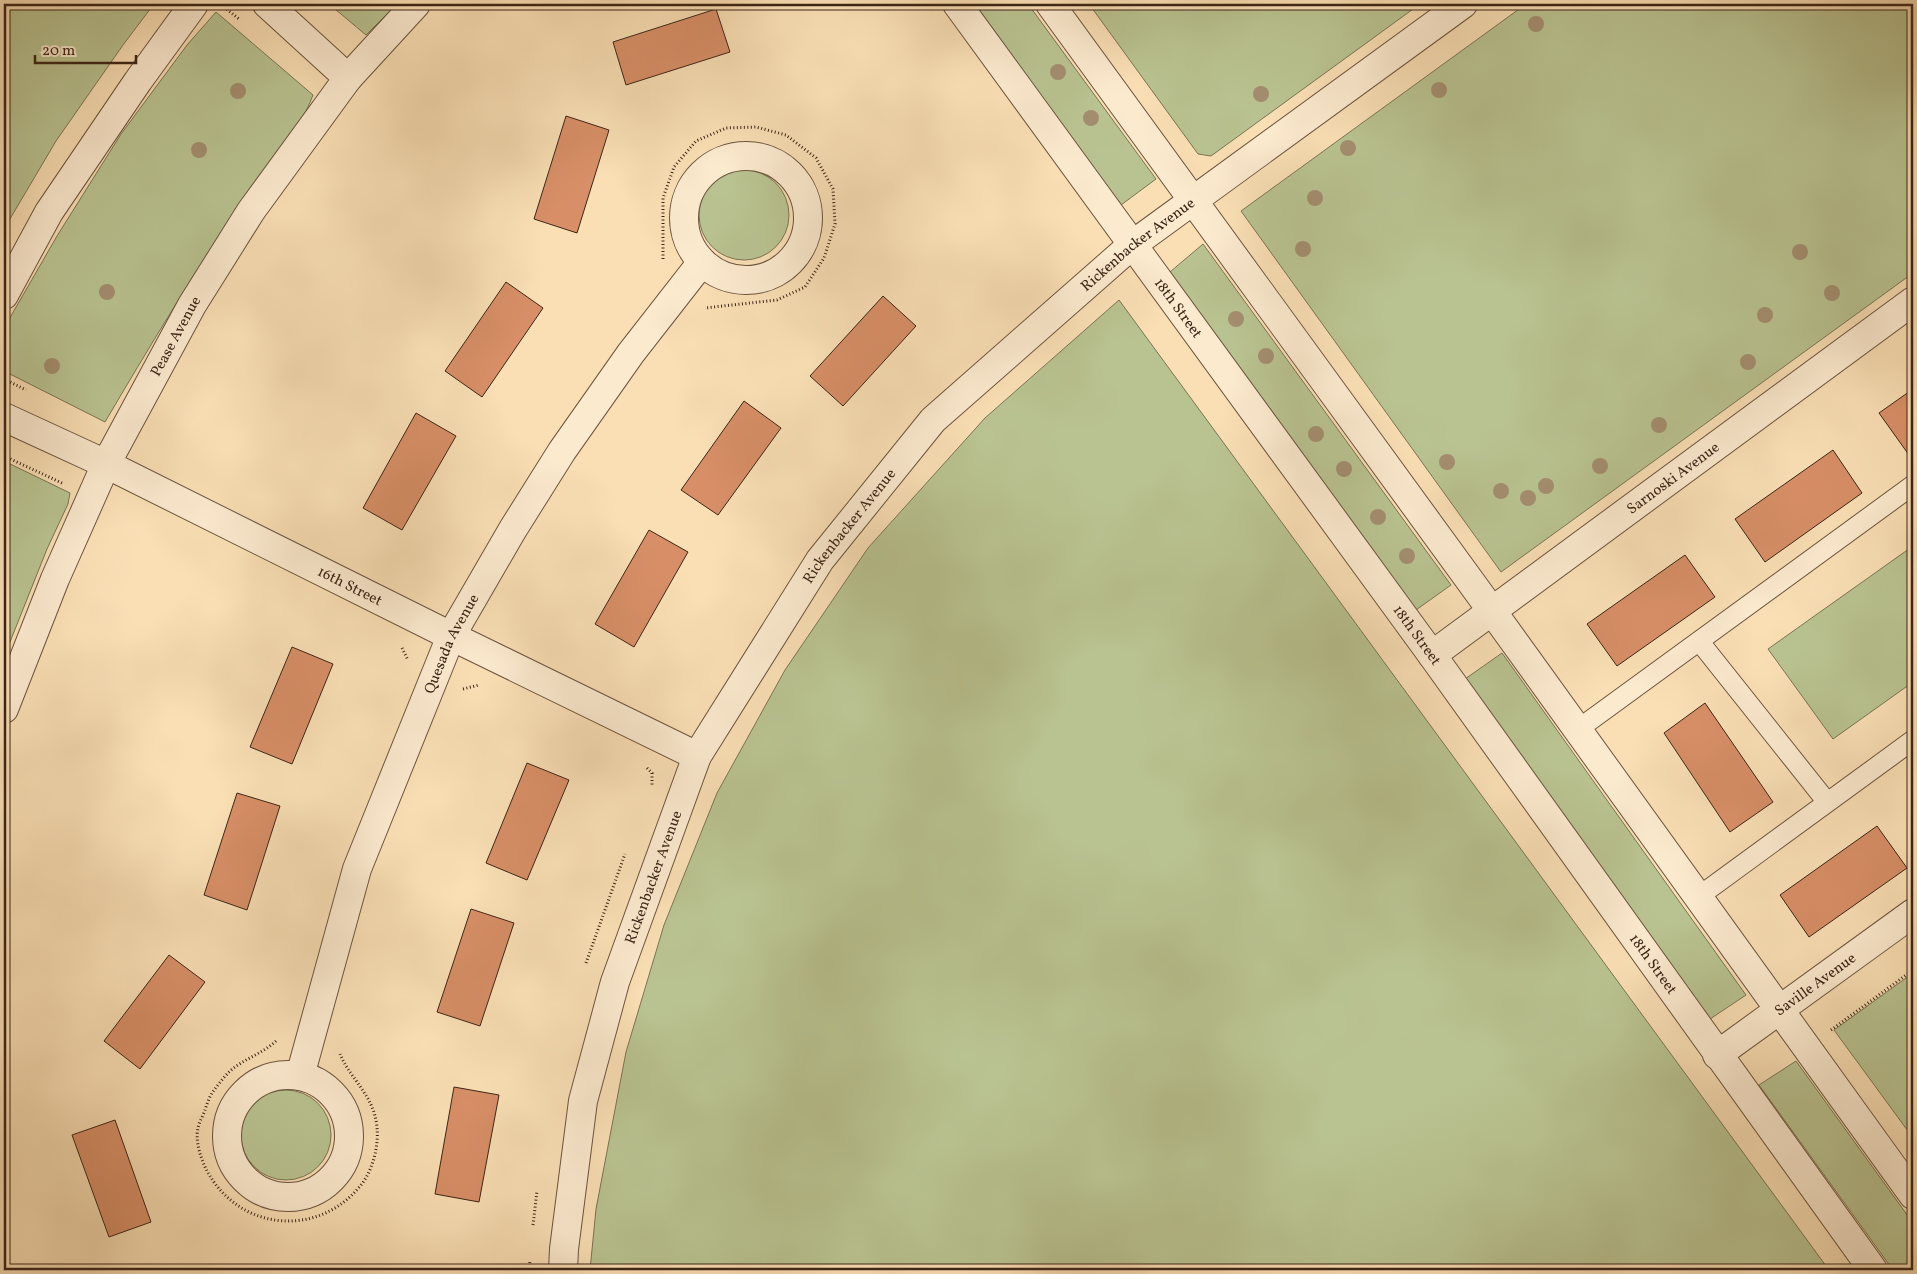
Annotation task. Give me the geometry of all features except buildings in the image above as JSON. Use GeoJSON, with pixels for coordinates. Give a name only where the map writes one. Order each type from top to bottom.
{"type":"FeatureCollection","features":[{"type":"Feature","properties":{"kind":"street"},"geometry":{"type":"LineString","coordinates":[[4,295],[49,212],[138,81],[194,4]]}},
{"type":"Feature","properties":{"kind":"street"},"geometry":{"type":"LineString","coordinates":[[267,4],[348,78]]}},
{"type":"Feature","properties":{"kind":"street","name":"Pease Avenue"},"geometry":{"type":"LineString","coordinates":[[4,709],[55,579],[106,464],[192,305],[251,211],[348,78],[416,4]]}},
{"type":"Feature","properties":{"kind":"street","name":"18th Street"},"geometry":{"type":"LineString","coordinates":[[957,4],[1432,655],[1873,1270]]}},
{"type":"Feature","properties":{"kind":"street"},"geometry":{"type":"LineString","coordinates":[[1050,4],[1492,611],[1913,1195]]}},
{"type":"Feature","properties":{"kind":"street","name":"Rickenbacker Avenue"},"geometry":{"type":"LineString","coordinates":[[563,1270],[583,1101],[615,982],[697,756],[820,560],[933,420],[1132,245],[1464,4]]}},
{"type":"Feature","properties":{"kind":"street"},"geometry":{"type":"LineString","coordinates":[[750,156],[771,161],[789,173],[801,190],[807,208],[807,228],[801,246],[790,262],[774,274],[756,280],[736,280],[718,274],[702,262],[689,245],[684,224],[685,203],[694,183],[709,168],[728,158],[750,156]]}},
{"type":"Feature","properties":{"kind":"street","name":"Quesada Avenue"},"geometry":{"type":"LineString","coordinates":[[300,1076],[357,870],[451,636],[512,529],[562,451],[631,353],[702,262]]}},
{"type":"Feature","properties":{"kind":"street","name":"Sarnoski Avenue"},"geometry":{"type":"LineString","coordinates":[[1432,655],[1913,300]]}},
{"type":"Feature","properties":{"kind":"street","name":"16th Street"},"geometry":{"type":"LineString","coordinates":[[4,416],[106,464],[697,756]]}},
{"type":"Feature","properties":{"kind":"street","name":"Saville Avenue"},"geometry":{"type":"LineString","coordinates":[[1717,1055],[1913,913]]}},
{"type":"Feature","properties":{"kind":"street"},"geometry":{"type":"LineString","coordinates":[[279,1075],[300,1076],[319,1083],[338,1101],[345,1113],[349,1132],[347,1152],[338,1171],[324,1185],[306,1194],[286,1197],[266,1193],[249,1183],[236,1168],[228,1150],[227,1129],[232,1110],[244,1093],[260,1081],[279,1075]]}},
{"type":"Feature","properties":{"kind":"lane"},"geometry":{"type":"LineString","coordinates":[[1577,730],[1913,485]]}},
{"type":"Feature","properties":{"kind":"lane"},"geometry":{"type":"LineString","coordinates":[[1699,641],[1827,802]]}},
{"type":"Feature","properties":{"kind":"lane"},"geometry":{"type":"LineString","coordinates":[[1698,897],[1913,740]]}},
{"type":"Feature","properties":{"kind":"path"},"geometry":{"type":"LineString","coordinates":[[396,643],[402,647],[409,662]]}},
{"type":"Feature","properties":{"kind":"path"},"geometry":{"type":"LineString","coordinates":[[456,694],[461,689],[480,685]]}},
{"type":"Feature","properties":{"kind":"path"},"geometry":{"type":"LineString","coordinates":[[643,762],[652,773],[652,788]]}},
{"type":"Feature","properties":{"kind":"path"},"geometry":{"type":"LineString","coordinates":[[585,967],[628,848]]}},
{"type":"Feature","properties":{"kind":"path"},"geometry":{"type":"LineString","coordinates":[[1806,1048],[1913,970]]}},
{"type":"Feature","properties":{"kind":"path"},"geometry":{"type":"LineString","coordinates":[[280,1038],[270,1047],[229,1072],[212,1094],[198,1128],[200,1158],[216,1186],[240,1208],[270,1220],[299,1221],[327,1214],[351,1198],[369,1175],[377,1146],[375,1117],[364,1090],[345,1066],[339,1052]]}},
{"type":"Feature","properties":{"kind":"path"},"geometry":{"type":"LineString","coordinates":[[533,1227],[537,1190]]}},
{"type":"Feature","properties":{"kind":"path"},"geometry":{"type":"LineString","coordinates":[[529,1270],[530,1253]]}},
{"type":"Feature","properties":{"kind":"green space"},"geometry":{"type":"Polygon","coordinates":[[[4,4],[154,4],[56,141],[4,229],[4,4]]]}},
{"type":"Feature","properties":{"kind":"green space"},"geometry":{"type":"Polygon","coordinates":[[[329,4],[397,4],[366,35],[329,4]]]}},
{"type":"Feature","properties":{"kind":"green space"},"geometry":{"type":"Polygon","coordinates":[[[975,4],[1028,4],[1156,179],[1121,205],[975,4]]]}},
{"type":"Feature","properties":{"kind":"green space"},"geometry":{"type":"Polygon","coordinates":[[[1089,4],[1420,4],[1211,156],[1198,154],[1089,4]]]}},
{"type":"Feature","properties":{"kind":"green space"},"geometry":{"type":"Polygon","coordinates":[[[1526,4],[1913,4],[1913,273],[1501,572],[1241,211],[1526,4]]]}},
{"type":"Feature","properties":{"kind":"green space"},"geometry":{"type":"Polygon","coordinates":[[[216,12],[313,95],[299,124],[222,232],[105,422],[4,371],[4,328],[57,236],[121,134],[187,45],[216,12]]]}},
{"type":"Feature","properties":{"kind":"green space"},"geometry":{"type":"Polygon","coordinates":[[[744,170],[761,174],[776,183],[785,198],[789,215],[785,232],[776,247],[761,256],[744,260],[727,256],[712,247],[703,232],[699,215],[703,198],[712,183],[727,174],[744,170]]]}},
{"type":"Feature","properties":{"kind":"green space"},"geometry":{"type":"Polygon","coordinates":[[[1203,244],[1451,585],[1416,610],[1170,272],[1203,244]]]}},
{"type":"Feature","properties":{"kind":"green space"},"geometry":{"type":"Polygon","coordinates":[[[1119,300],[1829,1270],[590,1270],[596,1209],[626,1052],[664,925],[717,793],[785,670],[868,548],[985,418],[1119,300]]]}},
{"type":"Feature","properties":{"kind":"green space"},"geometry":{"type":"Polygon","coordinates":[[[4,461],[70,493],[68,504],[47,549],[4,657],[4,461]]]}},
{"type":"Feature","properties":{"kind":"green space"},"geometry":{"type":"Polygon","coordinates":[[[1913,546],[1913,682],[1833,739],[1768,649],[1913,546]]]}},
{"type":"Feature","properties":{"kind":"green space"},"geometry":{"type":"Polygon","coordinates":[[[1502,653],[1746,995],[1710,1019],[1465,679],[1502,653]]]}},
{"type":"Feature","properties":{"kind":"green space"},"geometry":{"type":"Polygon","coordinates":[[[1913,973],[1913,1138],[1834,1030],[1913,973]]]}},
{"type":"Feature","properties":{"kind":"green space"},"geometry":{"type":"Polygon","coordinates":[[[1796,1061],[1913,1223],[1913,1270],[1893,1270],[1759,1085],[1796,1061]]]}},
{"type":"Feature","properties":{"kind":"green space"},"geometry":{"type":"Polygon","coordinates":[[[286,1090],[303,1094],[318,1103],[327,1118],[331,1135],[327,1152],[318,1167],[303,1176],[286,1180],[269,1176],[254,1167],[245,1152],[241,1135],[245,1118],[254,1103],[269,1094],[286,1090]]]}}]}
